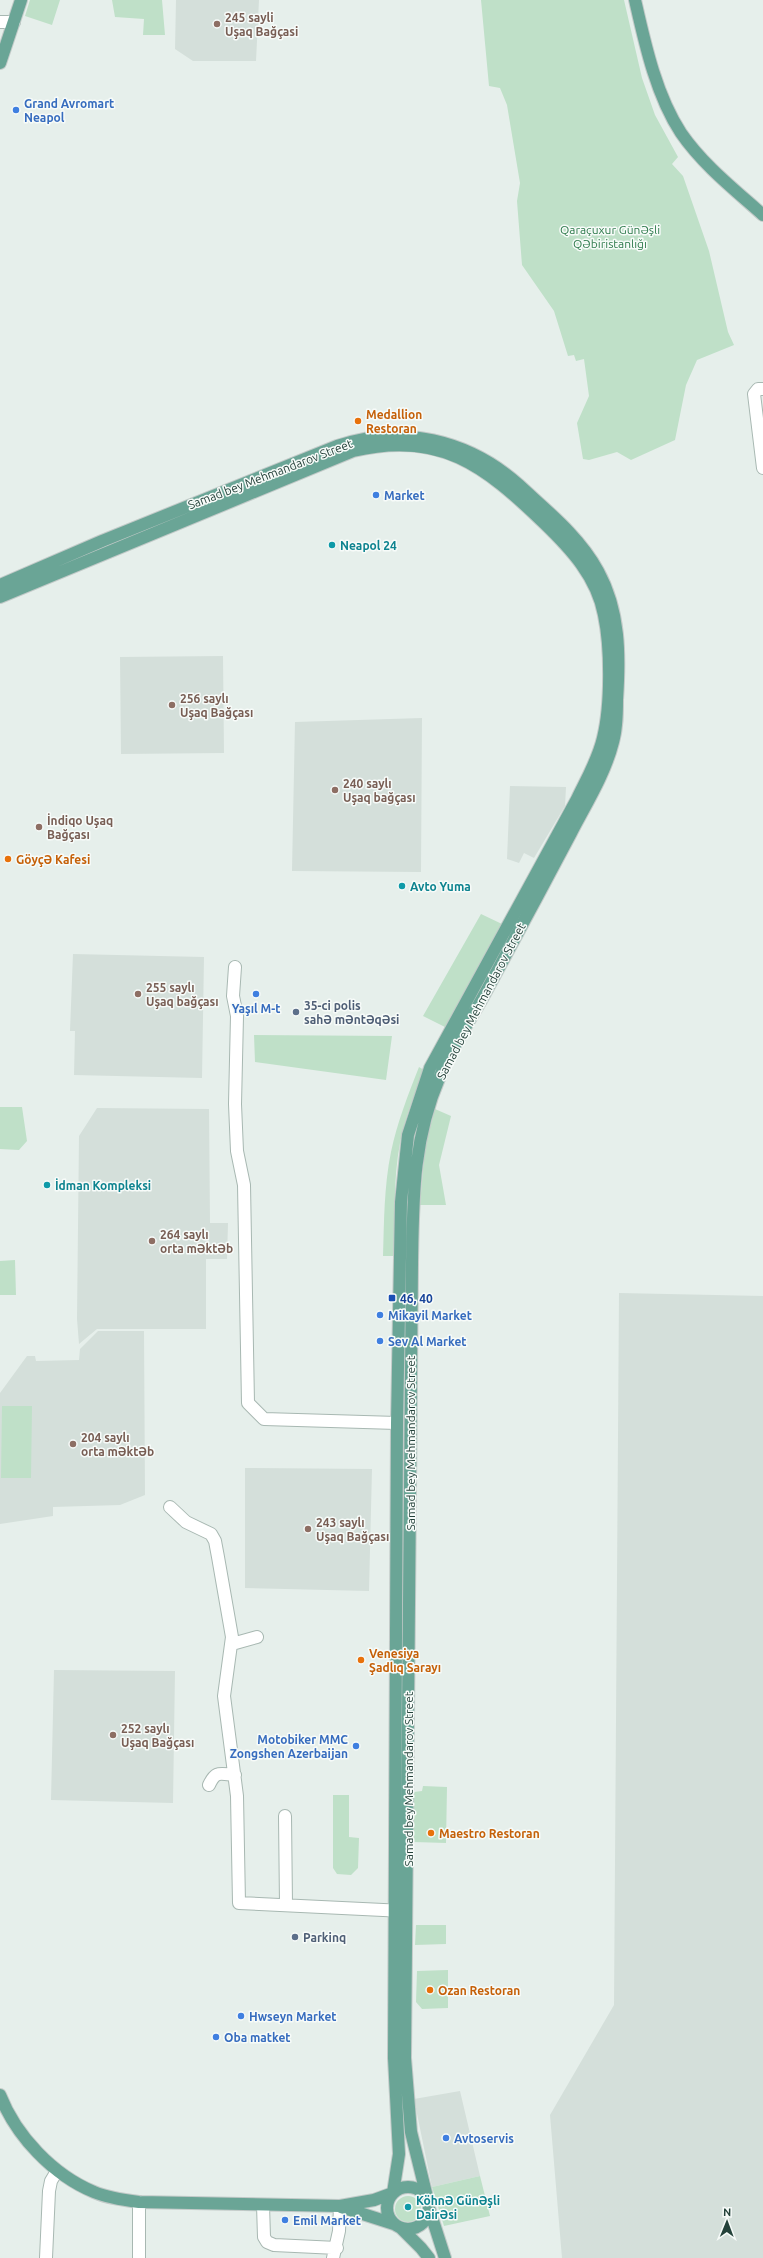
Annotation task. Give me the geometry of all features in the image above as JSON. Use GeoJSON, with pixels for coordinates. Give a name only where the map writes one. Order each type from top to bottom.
{"type":"FeatureCollection","features":[{"type":"Feature","properties":{"kind":"main road"},"geometry":{"type":"LineString","coordinates":[[0,63],[21,0]]}},
{"type":"Feature","properties":{"kind":"main road"},"geometry":{"type":"LineString","coordinates":[[635,0],[657,79],[666,104],[681,132],[716,172],[763,216]]}},
{"type":"Feature","properties":{"kind":"main road","name":"Samad bey Mehmandarov Street"},"geometry":{"type":"LineString","coordinates":[[0,585],[336,446],[364,438],[394,436],[421,437],[447,443],[468,452],[495,466],[511,478],[549,520],[580,562],[594,587],[602,608],[608,641],[606,723],[597,756],[583,786],[434,1060],[418,1099],[408,1135],[401,1202],[397,1423],[394,2084],[399,2154],[393,2193]]}},
{"type":"Feature","properties":{"kind":"main road","name":"Samad bey Mehmandarov Street"},"geometry":{"type":"LineString","coordinates":[[0,597],[353,451],[380,446],[421,446],[466,460],[505,486],[549,520],[588,555],[599,574],[611,602],[617,633],[616,725],[613,742],[600,776],[535,902],[441,1073],[420,1136],[413,1195],[406,2083],[413,2147],[428,2204],[445,2258]]}},
{"type":"Feature","properties":{"kind":"main road"},"geometry":{"type":"LineString","coordinates":[[0,2095],[18,2130],[57,2171],[93,2192],[109,2198],[139,2202],[340,2206],[374,2200],[406,2187],[413,2188],[424,2195],[428,2204],[428,2214],[421,2225],[408,2229],[340,2206]]}},
{"type":"Feature","properties":{"kind":"main road"},"geometry":{"type":"LineString","coordinates":[[393,2193],[387,2206],[390,2219],[421,2248],[429,2258]]}},
{"type":"Feature","properties":{"kind":"street"},"geometry":{"type":"LineString","coordinates":[[0,22],[14,22]]}},
{"type":"Feature","properties":{"kind":"street"},"geometry":{"type":"LineString","coordinates":[[763,389],[758,390],[754,394],[763,468]]}},
{"type":"Feature","properties":{"kind":"street"},"geometry":{"type":"LineString","coordinates":[[235,967],[233,996],[237,1016],[235,1104],[237,1151],[244,1185],[248,1403],[264,1419],[397,1423]]}},
{"type":"Feature","properties":{"kind":"street"},"geometry":{"type":"LineString","coordinates":[[170,1506],[181,1519],[204,1529],[211,1534],[215,1540],[232,1644],[224,1696],[235,1775],[239,1904],[286,1905],[407,1912]]}},
{"type":"Feature","properties":{"kind":"street"},"geometry":{"type":"LineString","coordinates":[[232,1644],[257,1637]]}},
{"type":"Feature","properties":{"kind":"street"},"geometry":{"type":"LineString","coordinates":[[209,1784],[213,1775],[235,1775]]}},
{"type":"Feature","properties":{"kind":"street"},"geometry":{"type":"LineString","coordinates":[[285,1816],[286,1905]]}},
{"type":"Feature","properties":{"kind":"street"},"geometry":{"type":"LineString","coordinates":[[46,2258],[49,2191],[51,2181],[57,2171]]}},
{"type":"Feature","properties":{"kind":"street"},"geometry":{"type":"LineString","coordinates":[[139,2202],[139,2258]]}},
{"type":"Feature","properties":{"kind":"street"},"geometry":{"type":"LineString","coordinates":[[264,2205],[264,2237],[267,2242],[274,2245],[335,2253],[340,2206]]}},
{"type":"Feature","properties":{"kind":"shaded area","name":"245 sayli Uşaq Bağçasi"},"geometry":{"type":"Polygon","coordinates":[[[176,0],[259,0],[256,61],[193,61],[175,49],[176,0]]]}},
{"type":"Feature","properties":{"kind":"shaded area","name":"256 saylı Uşaq Bağçası"},"geometry":{"type":"Polygon","coordinates":[[[223,656],[224,753],[121,754],[120,657],[223,656]]]}},
{"type":"Feature","properties":{"kind":"shaded area"},"geometry":{"type":"Polygon","coordinates":[[[422,718],[421,872],[292,871],[295,722],[422,718]]]}},
{"type":"Feature","properties":{"kind":"shaded area"},"geometry":{"type":"Polygon","coordinates":[[[510,786],[566,787],[565,806],[534,858],[524,853],[519,863],[507,859],[510,786]]]}},
{"type":"Feature","properties":{"kind":"shaded area","name":"255 saylı Uşaq bağçası"},"geometry":{"type":"Polygon","coordinates":[[[73,954],[204,957],[202,1078],[74,1075],[75,1031],[70,1031],[73,954]]]}},
{"type":"Feature","properties":{"kind":"shaded area","name":"264 saylı orta məktəb"},"geometry":{"type":"Polygon","coordinates":[[[97,1108],[209,1109],[210,1223],[228,1223],[227,1259],[206,1259],[206,1329],[97,1329],[79,1344],[77,1319],[79,1136],[97,1108]]]}},
{"type":"Feature","properties":{"kind":"shaded area"},"geometry":{"type":"Polygon","coordinates":[[[619,1293],[763,1296],[763,2258],[562,2258],[550,2115],[614,2005],[619,1293]]]}},
{"type":"Feature","properties":{"kind":"shaded area","name":"204 saylı orta məktəb"},"geometry":{"type":"Polygon","coordinates":[[[98,1331],[144,1331],[145,1495],[120,1505],[53,1507],[53,1516],[0,1524],[0,1393],[27,1356],[35,1356],[36,1361],[79,1360],[80,1349],[98,1331]]]}},
{"type":"Feature","properties":{"kind":"shaded area","name":"243 saylı Uşaq Bağçası"},"geometry":{"type":"Polygon","coordinates":[[[245,1468],[372,1469],[369,1591],[245,1588],[245,1468]]]}},
{"type":"Feature","properties":{"kind":"shaded area","name":"252 saylı Uşaq Bağçası"},"geometry":{"type":"Polygon","coordinates":[[[54,1670],[175,1671],[173,1803],[51,1800],[54,1670]]]}},
{"type":"Feature","properties":{"kind":"shaded area","name":"Avtoservis"},"geometry":{"type":"Polygon","coordinates":[[[460,2091],[480,2176],[432,2187],[414,2099],[460,2091]]]}},
{"type":"Feature","properties":{"kind":"green space"},"geometry":{"type":"Polygon","coordinates":[[[30,0],[60,0],[52,25],[25,16],[30,0]]]}},
{"type":"Feature","properties":{"kind":"green space"},"geometry":{"type":"Polygon","coordinates":[[[112,0],[162,0],[165,35],[143,35],[144,19],[115,17],[112,0]]]}},
{"type":"Feature","properties":{"kind":"green space","name":"Qaraçuxur Günəşli Qəbiristanlığı"},"geometry":{"type":"Polygon","coordinates":[[[481,0],[624,0],[642,78],[655,115],[678,157],[672,164],[683,176],[709,251],[728,332],[734,345],[697,360],[686,385],[675,440],[631,460],[617,452],[589,460],[583,459],[577,423],[589,396],[584,359],[576,361],[574,355],[568,356],[554,311],[522,265],[517,201],[520,183],[507,105],[500,88],[489,86],[481,0]]]}},
{"type":"Feature","properties":{"kind":"green space"},"geometry":{"type":"Polygon","coordinates":[[[481,914],[502,924],[445,1027],[423,1016],[481,914]]]}},
{"type":"Feature","properties":{"kind":"green space"},"geometry":{"type":"Polygon","coordinates":[[[254,1035],[392,1036],[386,1080],[255,1062],[254,1035]]]}},
{"type":"Feature","properties":{"kind":"green space"},"geometry":{"type":"Polygon","coordinates":[[[419,1067],[424,1070],[410,1106],[400,1143],[398,1157],[395,1185],[394,1256],[383,1256],[386,1191],[393,1141],[419,1067]]]}},
{"type":"Feature","properties":{"kind":"green space"},"geometry":{"type":"Polygon","coordinates":[[[0,1107],[22,1107],[27,1141],[19,1150],[0,1149],[0,1107]]]}},
{"type":"Feature","properties":{"kind":"green space"},"geometry":{"type":"Polygon","coordinates":[[[435,1109],[451,1116],[439,1165],[446,1205],[420,1205],[425,1145],[435,1109]]]}},
{"type":"Feature","properties":{"kind":"green space"},"geometry":{"type":"Polygon","coordinates":[[[15,1260],[16,1295],[0,1295],[0,1261],[15,1260]]]}},
{"type":"Feature","properties":{"kind":"green space"},"geometry":{"type":"Polygon","coordinates":[[[2,1406],[32,1406],[31,1478],[1,1478],[2,1406]]]}},
{"type":"Feature","properties":{"kind":"green space"},"geometry":{"type":"Polygon","coordinates":[[[423,1786],[447,1787],[446,1843],[414,1842],[414,1792],[422,1791],[423,1786]]]}},
{"type":"Feature","properties":{"kind":"green space"},"geometry":{"type":"Polygon","coordinates":[[[333,1795],[349,1795],[349,1837],[359,1838],[358,1868],[351,1875],[337,1874],[333,1868],[333,1795]]]}},
{"type":"Feature","properties":{"kind":"green space"},"geometry":{"type":"Polygon","coordinates":[[[416,1925],[446,1925],[446,1944],[415,1945],[416,1925]]]}},
{"type":"Feature","properties":{"kind":"green space"},"geometry":{"type":"Polygon","coordinates":[[[448,1970],[448,2008],[422,2009],[416,2002],[417,1971],[448,1970]]]}},
{"type":"Feature","properties":{"kind":"green space"},"geometry":{"type":"Polygon","coordinates":[[[480,2176],[490,2216],[444,2226],[432,2187],[480,2176]]]}},
{"type":"Feature","properties":{"kind":"green space","name":"Köhnə Günəşli Dairəsi"},"geometry":{"type":"Polygon","coordinates":[[[408,2196],[417,2200],[421,2209],[417,2218],[408,2222],[399,2218],[395,2209],[399,2200],[408,2196]]]}},
{"type":"Feature","properties":{"kind":"place","name":"245 sayli Uşaq Bağçasi"},"geometry":{"type":"Point","coordinates":[217,24]}},
{"type":"Feature","properties":{"kind":"place","name":"Grand Avromart Neapol"},"geometry":{"type":"Point","coordinates":[16,110]}},
{"type":"Feature","properties":{"kind":"place","name":"Medallion Restoran"},"geometry":{"type":"Point","coordinates":[358,421]}},
{"type":"Feature","properties":{"kind":"place","name":"Market"},"geometry":{"type":"Point","coordinates":[376,495]}},
{"type":"Feature","properties":{"kind":"place","name":"Neapol 24"},"geometry":{"type":"Point","coordinates":[332,545]}},
{"type":"Feature","properties":{"kind":"place","name":"256 saylı Uşaq Bağçası"},"geometry":{"type":"Point","coordinates":[172,705]}},
{"type":"Feature","properties":{"kind":"place","name":"240 saylı Uşaq bağçası"},"geometry":{"type":"Point","coordinates":[335,790]}},
{"type":"Feature","properties":{"kind":"place","name":"İndiqo Uşaq Bağçası"},"geometry":{"type":"Point","coordinates":[39,827]}},
{"type":"Feature","properties":{"kind":"place","name":"Göyçə Kafesi"},"geometry":{"type":"Point","coordinates":[8,859]}},
{"type":"Feature","properties":{"kind":"place","name":"Avto Yuma"},"geometry":{"type":"Point","coordinates":[402,886]}},
{"type":"Feature","properties":{"kind":"place","name":"255 saylı Uşaq bağçası"},"geometry":{"type":"Point","coordinates":[138,994]}},
{"type":"Feature","properties":{"kind":"place","name":"Yaşıl M-t"},"geometry":{"type":"Point","coordinates":[256,994]}},
{"type":"Feature","properties":{"kind":"place","name":"35-ci polis sahə məntəqəsi"},"geometry":{"type":"Point","coordinates":[296,1012]}},
{"type":"Feature","properties":{"kind":"place","name":"İdman Kompleksi"},"geometry":{"type":"Point","coordinates":[47,1185]}},
{"type":"Feature","properties":{"kind":"place","name":"264 saylı orta məktəb"},"geometry":{"type":"Point","coordinates":[152,1241]}},
{"type":"Feature","properties":{"kind":"place","name":"46, 40"},"geometry":{"type":"Point","coordinates":[392,1298]}},
{"type":"Feature","properties":{"kind":"place","name":"Mikayil Market"},"geometry":{"type":"Point","coordinates":[380,1315]}},
{"type":"Feature","properties":{"kind":"place","name":"Sev Al Market"},"geometry":{"type":"Point","coordinates":[380,1341]}},
{"type":"Feature","properties":{"kind":"place","name":"204 saylı orta məktəb"},"geometry":{"type":"Point","coordinates":[73,1444]}},
{"type":"Feature","properties":{"kind":"place","name":"243 saylı Uşaq Bağçası"},"geometry":{"type":"Point","coordinates":[308,1529]}},
{"type":"Feature","properties":{"kind":"place","name":"Venesiya Şadlıq Sarayı"},"geometry":{"type":"Point","coordinates":[361,1660]}},
{"type":"Feature","properties":{"kind":"place","name":"252 saylı Uşaq Bağçası"},"geometry":{"type":"Point","coordinates":[113,1735]}},
{"type":"Feature","properties":{"kind":"place","name":"Motobiker MMC Zongshen Azerbaijan"},"geometry":{"type":"Point","coordinates":[356,1746]}},
{"type":"Feature","properties":{"kind":"place","name":"Maestro Restoran"},"geometry":{"type":"Point","coordinates":[431,1833]}},
{"type":"Feature","properties":{"kind":"place","name":"Parkinq"},"geometry":{"type":"Point","coordinates":[295,1937]}},
{"type":"Feature","properties":{"kind":"place","name":"Ozan Restoran"},"geometry":{"type":"Point","coordinates":[430,1990]}},
{"type":"Feature","properties":{"kind":"place","name":"Hwseyn Market"},"geometry":{"type":"Point","coordinates":[241,2016]}},
{"type":"Feature","properties":{"kind":"place","name":"Oba matket"},"geometry":{"type":"Point","coordinates":[216,2037]}},
{"type":"Feature","properties":{"kind":"place","name":"Avtoservis"},"geometry":{"type":"Point","coordinates":[446,2138]}},
{"type":"Feature","properties":{"kind":"place","name":"Köhnə Günəşli Dairəsi"},"geometry":{"type":"Point","coordinates":[408,2207]}},
{"type":"Feature","properties":{"kind":"place","name":"Emil Market"},"geometry":{"type":"Point","coordinates":[285,2220]}}]}
